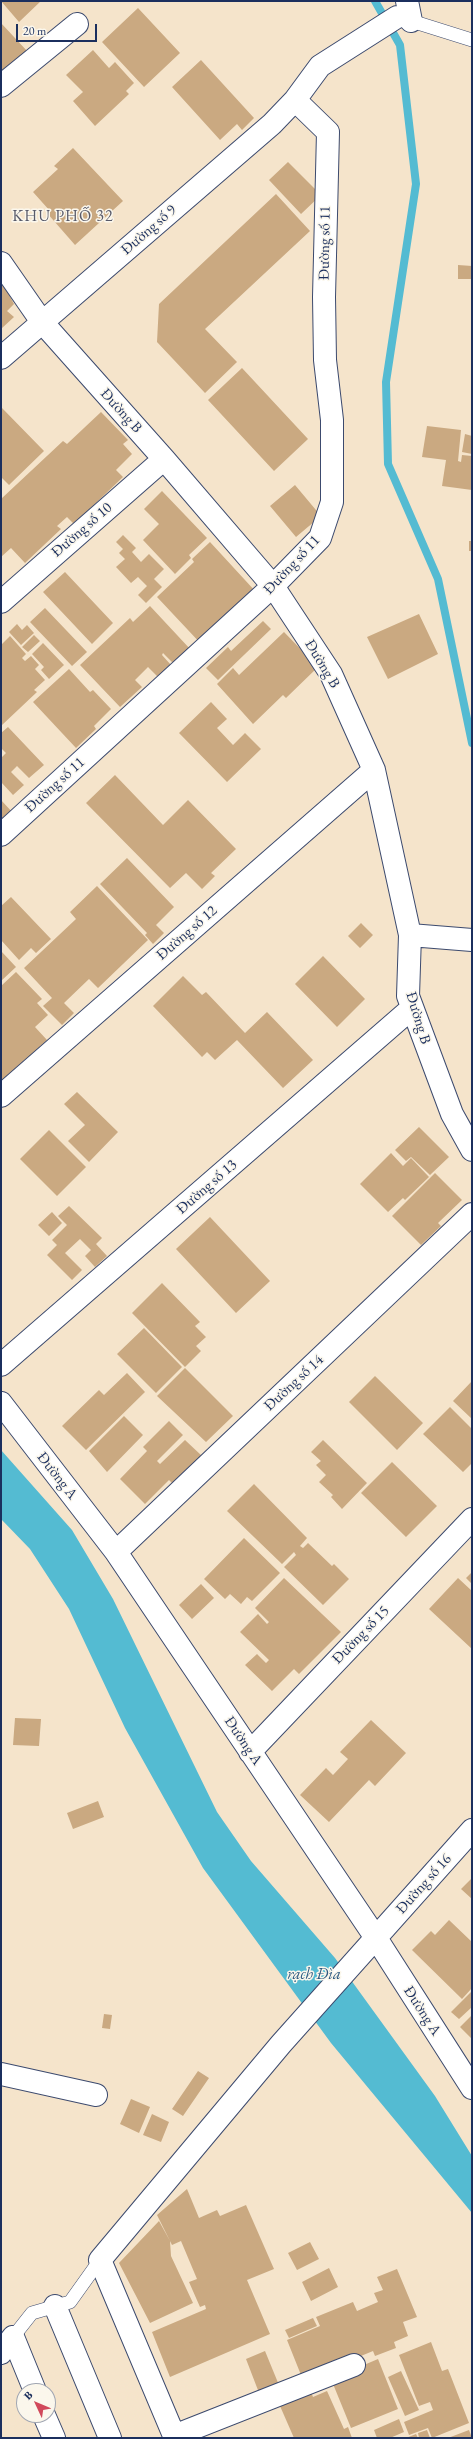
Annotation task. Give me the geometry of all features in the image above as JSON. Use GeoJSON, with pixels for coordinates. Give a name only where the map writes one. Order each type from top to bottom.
{"type":"FeatureCollection","features":[{"type":"Feature","properties":{"kind":"street","name":"Đường số 9"},"geometry":{"type":"LineString","coordinates":[[1,358],[272,124],[294,100],[320,66],[405,13]]}},
{"type":"Feature","properties":{"kind":"street"},"geometry":{"type":"LineString","coordinates":[[1,86],[77,24]]}},
{"type":"Feature","properties":{"kind":"street","name":"Đường số 11"},"geometry":{"type":"LineString","coordinates":[[1,835],[273,586],[320,538],[332,502],[332,420],[325,360],[324,296],[328,132],[294,100]]}},
{"type":"Feature","properties":{"kind":"street","name":"Đường B"},"geometry":{"type":"LineString","coordinates":[[1,264],[42,322],[164,459],[273,586],[331,674],[374,770],[410,935],[408,996],[452,1114],[472,1150]]}},
{"type":"Feature","properties":{"kind":"street","name":"Đường số 10"},"geometry":{"type":"LineString","coordinates":[[1,602],[164,459]]}},
{"type":"Feature","properties":{"kind":"street","name":"Đường số 12"},"geometry":{"type":"LineString","coordinates":[[1,1096],[374,770]]}},
{"type":"Feature","properties":{"kind":"street"},"geometry":{"type":"LineString","coordinates":[[410,935],[472,940]]}},
{"type":"Feature","properties":{"kind":"street","name":"Đường số 13"},"geometry":{"type":"LineString","coordinates":[[1,1365],[412,1008]]}},
{"type":"Feature","properties":{"kind":"street","name":"Đường số 14"},"geometry":{"type":"LineString","coordinates":[[116,1552],[472,1214]]}},
{"type":"Feature","properties":{"kind":"street","name":"Đường A"},"geometry":{"type":"LineString","coordinates":[[1,1403],[116,1552],[376,1938],[472,2088]]}},
{"type":"Feature","properties":{"kind":"street","name":"Đường số 15"},"geometry":{"type":"LineString","coordinates":[[250,1752],[472,1519]]}},
{"type":"Feature","properties":{"kind":"street","name":"Đường số 16"},"geometry":{"type":"LineString","coordinates":[[100,2260],[281,2044],[472,1830]]}},
{"type":"Feature","properties":{"kind":"street"},"geometry":{"type":"LineString","coordinates":[[1,2074],[96,2095]]}},
{"type":"Feature","properties":{"kind":"street"},"geometry":{"type":"LineString","coordinates":[[100,2260],[174,2437],[354,2365]]}},
{"type":"Feature","properties":{"kind":"street"},"geometry":{"type":"LineString","coordinates":[[55,2306],[110,2438]]}},
{"type":"Feature","properties":{"kind":"street"},"geometry":{"type":"LineString","coordinates":[[7,2345],[30,2383]]}},
{"type":"Feature","properties":{"kind":"street"},"geometry":{"type":"LineString","coordinates":[[47,2423],[54,2438]]}},
{"type":"Feature","properties":{"kind":"lane"},"geometry":{"type":"LineString","coordinates":[[405,13],[472,40]]}},
{"type":"Feature","properties":{"kind":"lane"},"geometry":{"type":"LineString","coordinates":[[7,2345],[32,2313],[70,2302],[100,2260]]}},
{"type":"Feature","properties":{"kind":"water","name":"rạch Đìa"},"geometry":{"type":"Polygon","coordinates":[[[1,1450],[72,1530],[113,1599],[217,1812],[251,1861],[335,1958],[435,2096],[472,2156],[472,2213],[331,2043],[203,1868],[125,1728],[69,1609],[30,1549],[1,1519],[1,1450]]]}},
{"type":"Feature","properties":{"kind":"building"},"geometry":{"type":"Polygon","coordinates":[[[1,1],[41,1],[19,22],[1,1]]]}},
{"type":"Feature","properties":{"kind":"building"},"geometry":{"type":"Polygon","coordinates":[[[138,8],[180,53],[144,87],[102,42],[138,8]]]}},
{"type":"Feature","properties":{"kind":"building"},"geometry":{"type":"Polygon","coordinates":[[[1,23],[28,52],[1,78],[1,23]]]}},
{"type":"Feature","properties":{"kind":"building"},"geometry":{"type":"Polygon","coordinates":[[[93,50],[109,68],[115,62],[134,83],[126,91],[129,94],[95,126],[73,101],[83,92],[66,75],[93,50]]]}},
{"type":"Feature","properties":{"kind":"building"},"geometry":{"type":"Polygon","coordinates":[[[201,60],[254,118],[242,130],[237,124],[220,140],[172,87],[201,60]]]}},
{"type":"Feature","properties":{"kind":"building"},"geometry":{"type":"Polygon","coordinates":[[[73,148],[123,201],[75,245],[47,213],[50,211],[33,192],[58,169],[54,166],[73,148]]]}},
{"type":"Feature","properties":{"kind":"building"},"geometry":{"type":"Polygon","coordinates":[[[288,162],[321,195],[301,214],[269,180],[288,162]]]}},
{"type":"Feature","properties":{"kind":"building"},"geometry":{"type":"Polygon","coordinates":[[[276,194],[310,231],[205,329],[237,362],[205,393],[157,342],[159,304],[276,194]]]}},
{"type":"Feature","properties":{"kind":"building"},"geometry":{"type":"Polygon","coordinates":[[[458,265],[472,266],[472,279],[458,279],[458,265]]]}},
{"type":"Feature","properties":{"kind":"building"},"geometry":{"type":"Polygon","coordinates":[[[1,280],[14,304],[7,311],[14,317],[1,329],[1,280]]]}},
{"type":"Feature","properties":{"kind":"building"},"geometry":{"type":"Polygon","coordinates":[[[242,368],[308,439],[274,471],[208,400],[242,368]]]}},
{"type":"Feature","properties":{"kind":"building"},"geometry":{"type":"Polygon","coordinates":[[[2,408],[44,451],[9,485],[1,477],[2,408]]]}},
{"type":"Feature","properties":{"kind":"building"},"geometry":{"type":"Polygon","coordinates":[[[101,412],[128,440],[123,444],[132,454],[116,470],[123,477],[74,524],[67,517],[57,526],[61,529],[25,563],[11,548],[1,557],[1,499],[63,441],[67,444],[101,412]]]}},
{"type":"Feature","properties":{"kind":"building"},"geometry":{"type":"Polygon","coordinates":[[[427,426],[461,430],[458,461],[461,462],[462,455],[472,456],[472,490],[442,486],[446,460],[422,457],[427,426]]]}},
{"type":"Feature","properties":{"kind":"building"},"geometry":{"type":"Polygon","coordinates":[[[465,434],[472,436],[472,454],[462,452],[465,434]]]}},
{"type":"Feature","properties":{"kind":"building"},"geometry":{"type":"Polygon","coordinates":[[[295,485],[321,516],[296,537],[270,506],[295,485]]]}},
{"type":"Feature","properties":{"kind":"building"},"geometry":{"type":"Polygon","coordinates":[[[162,491],[207,538],[189,555],[191,558],[175,574],[143,540],[159,524],[144,509],[162,491]]]}},
{"type":"Feature","properties":{"kind":"building"},"geometry":{"type":"Polygon","coordinates":[[[123,535],[136,548],[132,552],[141,562],[149,554],[164,569],[147,586],[138,577],[131,583],[116,567],[125,559],[119,553],[123,549],[116,542],[123,535]]]}},
{"type":"Feature","properties":{"kind":"building"},"geometry":{"type":"Polygon","coordinates":[[[469,541],[472,541],[472,551],[469,551],[469,541]]]}},
{"type":"Feature","properties":{"kind":"building"},"geometry":{"type":"Polygon","coordinates":[[[210,542],[256,592],[203,646],[157,597],[194,562],[192,559],[210,542]]]}},
{"type":"Feature","properties":{"kind":"building"},"geometry":{"type":"Polygon","coordinates":[[[65,572],[113,623],[92,644],[43,592],[65,572]]]}},
{"type":"Feature","properties":{"kind":"building"},"geometry":{"type":"Polygon","coordinates":[[[154,579],[162,587],[146,603],[138,595],[154,579]]]}},
{"type":"Feature","properties":{"kind":"building"},"geometry":{"type":"Polygon","coordinates":[[[150,606],[191,650],[175,665],[163,653],[162,655],[171,665],[158,677],[148,667],[135,680],[142,687],[120,707],[80,665],[130,618],[133,622],[150,606]]]}},
{"type":"Feature","properties":{"kind":"building"},"geometry":{"type":"Polygon","coordinates":[[[45,608],[87,652],[72,666],[30,622],[45,608]]]}},
{"type":"Feature","properties":{"kind":"building"},"geometry":{"type":"Polygon","coordinates":[[[419,614],[438,654],[388,679],[367,637],[419,614]]]}},
{"type":"Feature","properties":{"kind":"building"},"geometry":{"type":"Polygon","coordinates":[[[263,621],[271,629],[218,680],[206,668],[228,647],[231,651],[263,621]]]}},
{"type":"Feature","properties":{"kind":"building"},"geometry":{"type":"Polygon","coordinates":[[[17,624],[22,630],[27,625],[34,633],[21,645],[9,632],[17,624]]]}},
{"type":"Feature","properties":{"kind":"building"},"geometry":{"type":"Polygon","coordinates":[[[284,632],[318,667],[286,698],[283,695],[253,724],[217,684],[233,668],[239,675],[284,632]]]}},
{"type":"Feature","properties":{"kind":"building"},"geometry":{"type":"Polygon","coordinates":[[[34,635],[40,641],[28,652],[22,647],[34,635]]]}},
{"type":"Feature","properties":{"kind":"building"},"geometry":{"type":"Polygon","coordinates":[[[10,636],[26,654],[22,658],[25,661],[31,656],[39,665],[35,669],[45,680],[34,690],[37,692],[1,726],[1,645],[10,636]]]}},
{"type":"Feature","properties":{"kind":"building"},"geometry":{"type":"Polygon","coordinates":[[[43,643],[64,665],[49,679],[41,670],[44,667],[32,654],[43,643]]]}},
{"type":"Feature","properties":{"kind":"building"},"geometry":{"type":"Polygon","coordinates":[[[69,669],[90,692],[93,690],[111,709],[94,726],[96,729],[76,748],[33,702],[69,669]]]}},
{"type":"Feature","properties":{"kind":"building"},"geometry":{"type":"Polygon","coordinates":[[[211,702],[227,719],[217,728],[233,745],[245,733],[261,749],[227,782],[179,733],[211,702]]]}},
{"type":"Feature","properties":{"kind":"building"},"geometry":{"type":"Polygon","coordinates":[[[8,727],[44,765],[29,778],[17,766],[11,772],[24,785],[13,795],[1,782],[1,758],[6,753],[1,748],[1,733],[8,727]]]}},
{"type":"Feature","properties":{"kind":"building"},"geometry":{"type":"Polygon","coordinates":[[[115,775],[163,825],[188,800],[236,849],[211,873],[215,876],[202,889],[186,873],[170,888],[86,803],[115,775]]]}},
{"type":"Feature","properties":{"kind":"building"},"geometry":{"type":"Polygon","coordinates":[[[1,800],[13,813],[1,825],[1,800]]]}},
{"type":"Feature","properties":{"kind":"building"},"geometry":{"type":"Polygon","coordinates":[[[127,858],[174,907],[156,925],[164,933],[153,944],[145,935],[147,933],[100,884],[127,858]]]}},
{"type":"Feature","properties":{"kind":"building"},"geometry":{"type":"Polygon","coordinates":[[[97,886],[148,940],[98,988],[89,979],[64,1003],[74,1013],[62,1025],[43,1006],[52,998],[24,968],[76,919],[70,912],[97,886]]]}},
{"type":"Feature","properties":{"kind":"building"},"geometry":{"type":"Polygon","coordinates":[[[11,897],[51,939],[36,953],[31,948],[19,960],[1,940],[1,906],[11,897]]]}},
{"type":"Feature","properties":{"kind":"building"},"geometry":{"type":"Polygon","coordinates":[[[361,923],[373,935],[360,948],[348,936],[361,923]]]}},
{"type":"Feature","properties":{"kind":"building"},"geometry":{"type":"Polygon","coordinates":[[[1,951],[16,967],[1,981],[1,951]]]}},
{"type":"Feature","properties":{"kind":"building"},"geometry":{"type":"Polygon","coordinates":[[[323,956],[365,999],[337,1027],[295,984],[323,956]]]}},
{"type":"Feature","properties":{"kind":"building"},"geometry":{"type":"Polygon","coordinates":[[[16,972],[42,999],[37,1003],[48,1015],[35,1027],[47,1040],[37,1049],[43,1054],[8,1087],[1,1080],[1,986],[16,972]]]}},
{"type":"Feature","properties":{"kind":"building"},"geometry":{"type":"Polygon","coordinates":[[[183,976],[202,995],[206,992],[245,1033],[267,1012],[313,1060],[283,1088],[237,1040],[215,1060],[207,1052],[202,1057],[153,1006],[183,976]]]}},
{"type":"Feature","properties":{"kind":"building"},"geometry":{"type":"Polygon","coordinates":[[[77,1092],[118,1132],[89,1162],[68,1141],[85,1125],[64,1104],[77,1092]]]}},
{"type":"Feature","properties":{"kind":"building"},"geometry":{"type":"Polygon","coordinates":[[[419,1127],[449,1157],[430,1175],[411,1157],[406,1161],[395,1150],[419,1127]]]}},
{"type":"Feature","properties":{"kind":"building"},"geometry":{"type":"Polygon","coordinates":[[[49,1130],[86,1167],[57,1196],[20,1159],[49,1130]]]}},
{"type":"Feature","properties":{"kind":"building"},"geometry":{"type":"Polygon","coordinates":[[[391,1153],[403,1166],[411,1158],[429,1177],[405,1200],[403,1198],[388,1212],[360,1184],[391,1153]]]}},
{"type":"Feature","properties":{"kind":"building"},"geometry":{"type":"Polygon","coordinates":[[[435,1173],[462,1200],[438,1223],[441,1226],[421,1245],[392,1216],[435,1173]]]}},
{"type":"Feature","properties":{"kind":"building"},"geometry":{"type":"Polygon","coordinates":[[[69,1206],[102,1238],[96,1244],[107,1256],[95,1267],[85,1256],[91,1250],[80,1239],[65,1253],[82,1270],[72,1280],[47,1255],[57,1245],[52,1240],[67,1225],[58,1216],[69,1206]]]}},
{"type":"Feature","properties":{"kind":"building"},"geometry":{"type":"Polygon","coordinates":[[[52,1212],[62,1223],[49,1236],[38,1225],[52,1212]]]}},
{"type":"Feature","properties":{"kind":"building"},"geometry":{"type":"Polygon","coordinates":[[[210,1217],[270,1281],[236,1313],[176,1249],[210,1217]]]}},
{"type":"Feature","properties":{"kind":"building"},"geometry":{"type":"Polygon","coordinates":[[[162,1283],[200,1322],[195,1326],[206,1337],[196,1346],[201,1351],[185,1367],[132,1313],[162,1283]]]}},
{"type":"Feature","properties":{"kind":"building"},"geometry":{"type":"Polygon","coordinates":[[[144,1328],[182,1367],[156,1393],[117,1354],[144,1328]]]}},
{"type":"Feature","properties":{"kind":"building"},"geometry":{"type":"Polygon","coordinates":[[[185,1368],[233,1416],[206,1442],[157,1396],[185,1368]]]}},
{"type":"Feature","properties":{"kind":"building"},"geometry":{"type":"Polygon","coordinates":[[[127,1373],[145,1392],[86,1450],[62,1426],[99,1390],[104,1395],[127,1373]]]}},
{"type":"Feature","properties":{"kind":"building"},"geometry":{"type":"Polygon","coordinates":[[[375,1376],[423,1423],[397,1450],[349,1402],[375,1376]]]}},
{"type":"Feature","properties":{"kind":"building"},"geometry":{"type":"Polygon","coordinates":[[[472,1381],[472,1419],[453,1401],[472,1381]]]}},
{"type":"Feature","properties":{"kind":"building"},"geometry":{"type":"Polygon","coordinates":[[[450,1407],[472,1429],[472,1463],[463,1472],[423,1434],[450,1407]]]}},
{"type":"Feature","properties":{"kind":"building"},"geometry":{"type":"Polygon","coordinates":[[[124,1416],[143,1435],[107,1472],[89,1451],[124,1416]]]}},
{"type":"Feature","properties":{"kind":"building"},"geometry":{"type":"Polygon","coordinates":[[[169,1421],[183,1435],[157,1461],[160,1464],[185,1440],[202,1456],[173,1484],[169,1480],[145,1504],[120,1479],[147,1451],[143,1447],[169,1421]]]}},
{"type":"Feature","properties":{"kind":"building"},"geometry":{"type":"Polygon","coordinates":[[[323,1440],[367,1483],[342,1509],[331,1497],[333,1495],[319,1482],[326,1475],[316,1465],[321,1461],[311,1452],[323,1440]]]}},
{"type":"Feature","properties":{"kind":"building"},"geometry":{"type":"Polygon","coordinates":[[[392,1462],[437,1506],[406,1537],[361,1493],[392,1462]]]}},
{"type":"Feature","properties":{"kind":"building"},"geometry":{"type":"Polygon","coordinates":[[[254,1484],[307,1538],[300,1546],[303,1548],[308,1543],[332,1566],[334,1564],[349,1579],[323,1605],[284,1567],[296,1555],[294,1552],[282,1564],[227,1511],[254,1484]]]}},
{"type":"Feature","properties":{"kind":"building"},"geometry":{"type":"Polygon","coordinates":[[[244,1538],[280,1573],[252,1601],[247,1597],[241,1604],[230,1594],[225,1599],[204,1579],[244,1538]]]}},
{"type":"Feature","properties":{"kind":"building"},"geometry":{"type":"Polygon","coordinates":[[[472,1572],[472,1584],[466,1578],[472,1572]]]}},
{"type":"Feature","properties":{"kind":"building"},"geometry":{"type":"Polygon","coordinates":[[[284,1578],[341,1632],[299,1674],[294,1669],[272,1691],[245,1665],[257,1654],[266,1663],[269,1660],[240,1632],[258,1614],[267,1624],[269,1622],[255,1608],[284,1578]]]}},
{"type":"Feature","properties":{"kind":"building"},"geometry":{"type":"Polygon","coordinates":[[[458,1578],[472,1591],[472,1649],[429,1609],[458,1578]]]}},
{"type":"Feature","properties":{"kind":"building"},"geometry":{"type":"Polygon","coordinates":[[[201,1584],[214,1598],[192,1619],[179,1605],[201,1584]]]}},
{"type":"Feature","properties":{"kind":"building"},"geometry":{"type":"Polygon","coordinates":[[[15,1718],[41,1719],[39,1746],[13,1745],[15,1718]]]}},
{"type":"Feature","properties":{"kind":"building"},"geometry":{"type":"Polygon","coordinates":[[[371,1720],[406,1753],[375,1786],[369,1780],[329,1822],[300,1795],[326,1768],[333,1775],[348,1759],[340,1752],[371,1720]]]}},
{"type":"Feature","properties":{"kind":"building"},"geometry":{"type":"Polygon","coordinates":[[[98,1801],[104,1817],[73,1829],[67,1813],[98,1801]]]}},
{"type":"Feature","properties":{"kind":"building"},"geometry":{"type":"Polygon","coordinates":[[[472,1878],[472,1899],[461,1889],[472,1878]]]}},
{"type":"Feature","properties":{"kind":"building"},"geometry":{"type":"Polygon","coordinates":[[[449,1920],[472,1942],[472,1988],[462,1999],[412,1950],[431,1931],[435,1935],[449,1920]]]}},
{"type":"Feature","properties":{"kind":"building"},"geometry":{"type":"Polygon","coordinates":[[[472,1991],[472,2007],[459,2019],[451,2012],[472,1991]]]}},
{"type":"Feature","properties":{"kind":"building"},"geometry":{"type":"Polygon","coordinates":[[[104,2014],[112,2015],[110,2029],[102,2028],[104,2014]]]}},
{"type":"Feature","properties":{"kind":"building"},"geometry":{"type":"Polygon","coordinates":[[[472,2015],[472,2039],[460,2027],[472,2015]]]}},
{"type":"Feature","properties":{"kind":"building"},"geometry":{"type":"Polygon","coordinates":[[[198,2071],[209,2078],[183,2116],[172,2109],[198,2071]]]}},
{"type":"Feature","properties":{"kind":"building"},"geometry":{"type":"Polygon","coordinates":[[[131,2099],[150,2107],[139,2133],[120,2124],[131,2099]]]}},
{"type":"Feature","properties":{"kind":"building"},"geometry":{"type":"Polygon","coordinates":[[[152,2114],[169,2122],[161,2142],[143,2135],[152,2114]]]}},
{"type":"Feature","properties":{"kind":"building"},"geometry":{"type":"Polygon","coordinates":[[[187,2189],[199,2218],[217,2210],[220,2216],[246,2205],[274,2269],[247,2280],[270,2334],[170,2377],[152,2332],[206,2309],[205,2305],[200,2307],[189,2282],[197,2279],[181,2241],[172,2245],[157,2215],[187,2189]]]}},
{"type":"Feature","properties":{"kind":"building"},"geometry":{"type":"Polygon","coordinates":[[[159,2221],[170,2241],[171,2256],[193,2303],[150,2323],[119,2263],[159,2221]]]}},
{"type":"Feature","properties":{"kind":"building"},"geometry":{"type":"Polygon","coordinates":[[[310,2242],[319,2259],[297,2270],[288,2253],[310,2242]]]}},
{"type":"Feature","properties":{"kind":"building"},"geometry":{"type":"Polygon","coordinates":[[[329,2268],[338,2287],[311,2301],[302,2282],[329,2268]]]}},
{"type":"Feature","properties":{"kind":"building"},"geometry":{"type":"Polygon","coordinates":[[[397,2269],[417,2317],[403,2322],[408,2336],[394,2342],[396,2348],[375,2356],[373,2351],[303,2380],[287,2340],[320,2326],[316,2317],[353,2302],[357,2311],[378,2302],[374,2293],[383,2290],[377,2277],[397,2269]]]}},
{"type":"Feature","properties":{"kind":"building"},"geometry":{"type":"Polygon","coordinates":[[[313,2318],[317,2326],[289,2338],[285,2330],[313,2318]]]}},
{"type":"Feature","properties":{"kind":"building"},"geometry":{"type":"Polygon","coordinates":[[[431,2342],[442,2371],[448,2369],[469,2423],[432,2438],[428,2428],[409,2435],[404,2422],[433,2410],[430,2402],[419,2406],[399,2355],[431,2342]]]}},
{"type":"Feature","properties":{"kind":"building"},"geometry":{"type":"Polygon","coordinates":[[[265,2351],[281,2390],[261,2398],[246,2359],[265,2351]]]}},
{"type":"Feature","properties":{"kind":"building"},"geometry":{"type":"Polygon","coordinates":[[[378,2359],[398,2409],[351,2428],[331,2379],[378,2359]]]}},
{"type":"Feature","properties":{"kind":"building"},"geometry":{"type":"Polygon","coordinates":[[[401,2371],[419,2410],[405,2416],[388,2377],[401,2371]]]}},
{"type":"Feature","properties":{"kind":"building"},"geometry":{"type":"Polygon","coordinates":[[[308,2385],[313,2397],[327,2391],[344,2429],[348,2427],[352,2438],[294,2438],[280,2406],[298,2399],[308,2385]]]}},
{"type":"Feature","properties":{"kind":"building"},"geometry":{"type":"Polygon","coordinates":[[[399,2419],[404,2432],[390,2438],[377,2438],[374,2430],[399,2419]]]}},
{"type":"Feature","properties":{"kind":"building"},"geometry":{"type":"Polygon","coordinates":[[[427,2430],[430,2438],[419,2438],[418,2433],[427,2430]]]}},
{"type":"Feature","properties":{"kind":"building"},"geometry":{"type":"Polygon","coordinates":[[[469,2430],[472,2438],[448,2438],[469,2430]]]}},
{"type":"Feature","properties":{"kind":"building"},"geometry":{"type":"Polygon","coordinates":[[[416,2434],[418,2438],[406,2438],[416,2434]]]}},
{"type":"Feature","properties":{"kind":"waterway"},"geometry":{"type":"LineString","coordinates":[[375,1],[400,45],[416,184],[386,382],[388,464],[438,579],[472,743]]}},
{"type":"Feature","properties":{"kind":"district","name":"KHU PHỐ 32"},"geometry":{"type":"Point","coordinates":[63,217]}}]}
